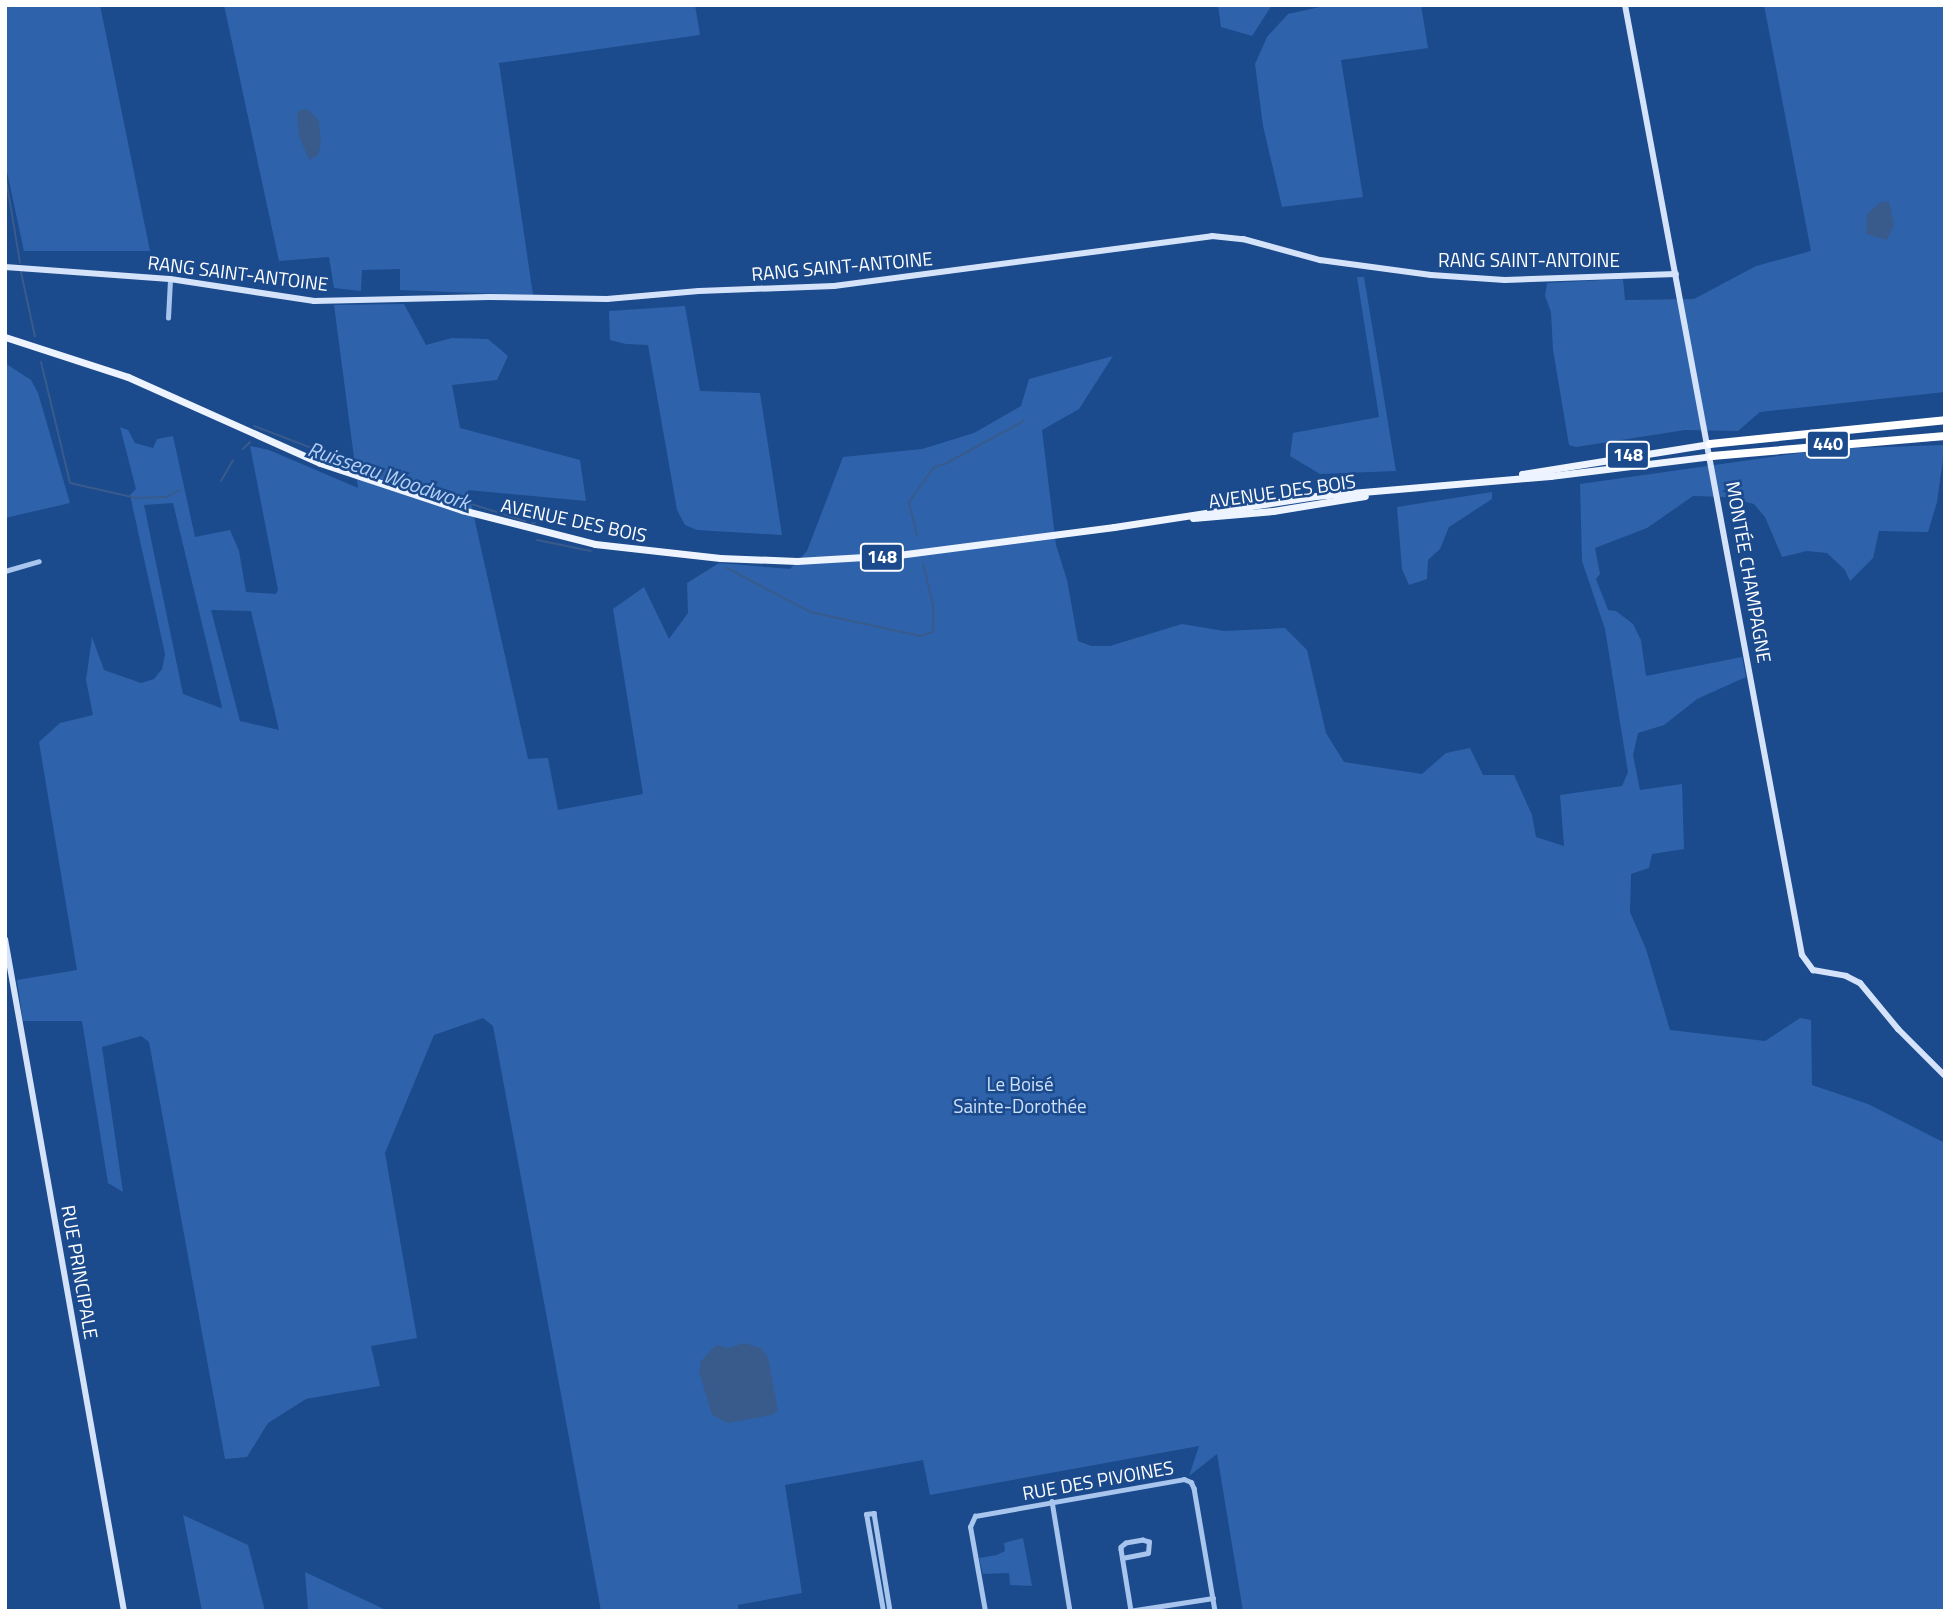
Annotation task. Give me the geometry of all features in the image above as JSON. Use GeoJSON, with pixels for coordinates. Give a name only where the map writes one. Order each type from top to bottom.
{"type":"FeatureCollection","features":[{"type":"Feature","properties":{"kind":"highway","name":"440"},"geometry":{"type":"LineString","coordinates":[[1710,444],[1942,420]]}},
{"type":"Feature","properties":{"kind":"highway","name":"440"},"geometry":{"type":"LineString","coordinates":[[1712,456],[1945,436]]}},
{"type":"Feature","properties":{"kind":"main road","name":"AVENUE DES BOIS"},"geometry":{"type":"LineString","coordinates":[[5,337],[128,377],[320,463],[492,520],[613,547],[720,558],[818,561],[898,555],[1168,519],[1273,511],[1400,490],[1500,478],[1550,476],[1712,456]]}},
{"type":"Feature","properties":{"kind":"main road","name":"AVENUE DES BOIS"},"geometry":{"type":"LineString","coordinates":[[1500,478],[1548,468],[1710,444]]}},
{"type":"Feature","properties":{"kind":"street","name":"MONTÉE CHAMPAGNE"},"geometry":{"type":"LineString","coordinates":[[1625,5],[1710,444],[1804,958],[1813,970],[1846,976],[1860,983],[1898,1029],[1945,1076]]}},
{"type":"Feature","properties":{"kind":"street","name":"RANG SAINT-ANTOINE"},"geometry":{"type":"LineString","coordinates":[[5,267],[170,279],[314,301],[489,297],[607,299],[847,284],[1212,236],[1243,239],[1320,260],[1431,275],[1506,280],[1676,274]]}},
{"type":"Feature","properties":{"kind":"street"},"geometry":{"type":"LineString","coordinates":[[167,318],[170,279]]}},
{"type":"Feature","properties":{"kind":"street"},"geometry":{"type":"LineString","coordinates":[[5,570],[39,561]]}},
{"type":"Feature","properties":{"kind":"street","name":"RUE PRINCIPALE"},"geometry":{"type":"LineString","coordinates":[[5,939],[124,1611]]}},
{"type":"Feature","properties":{"kind":"street","name":"RUE DES PIVOINES"},"geometry":{"type":"LineString","coordinates":[[985,1611],[970,1527],[972,1520],[979,1514],[1181,1479],[1189,1481],[1194,1488],[1215,1611]]}},
{"type":"Feature","properties":{"kind":"street"},"geometry":{"type":"LineString","coordinates":[[1052,1501],[1070,1611]]}},
{"type":"Feature","properties":{"kind":"street"},"geometry":{"type":"LineString","coordinates":[[883,1611],[866,1514],[874,1513],[890,1611]]}},
{"type":"Feature","properties":{"kind":"street"},"geometry":{"type":"LineString","coordinates":[[1122,1558],[1148,1553],[1149,1542],[1143,1540],[1123,1544],[1122,1558],[1130,1611],[1213,1598]]}},
{"type":"Feature","properties":{"kind":"green space"},"geometry":{"type":"Polygon","coordinates":[[[5,5],[100,5],[150,251],[24,251],[5,163],[5,5]]]}},
{"type":"Feature","properties":{"kind":"green space"},"geometry":{"type":"Polygon","coordinates":[[[224,5],[695,5],[700,35],[499,63],[533,295],[400,290],[400,269],[362,270],[361,291],[334,288],[329,257],[279,261],[224,5]]]}},
{"type":"Feature","properties":{"kind":"green space"},"geometry":{"type":"Polygon","coordinates":[[[1218,5],[1272,5],[1252,36],[1221,27],[1218,5]]]}},
{"type":"Feature","properties":{"kind":"green space"},"geometry":{"type":"Polygon","coordinates":[[[1329,5],[1421,5],[1428,48],[1341,60],[1363,197],[1282,207],[1263,126],[1255,64],[1267,37],[1288,14],[1329,5]]]}},
{"type":"Feature","properties":{"kind":"green space"},"geometry":{"type":"Polygon","coordinates":[[[1764,5],[1945,5],[1945,392],[1760,412],[1738,431],[1685,430],[1576,447],[1569,445],[1553,350],[1551,312],[1545,296],[1547,283],[1623,279],[1625,300],[1694,299],[1756,266],[1811,251],[1764,5]]]}},
{"type":"Feature","properties":{"kind":"green space"},"geometry":{"type":"Polygon","coordinates":[[[1357,277],[1364,277],[1396,471],[1320,474],[1290,456],[1293,433],[1379,417],[1357,277]]]}},
{"type":"Feature","properties":{"kind":"green space","name":"Le Boisé Sainte-Dorothée"},"geometry":{"type":"Polygon","coordinates":[[[404,304],[426,345],[452,338],[488,339],[508,356],[497,380],[452,385],[460,428],[580,460],[586,501],[468,490],[528,759],[548,758],[558,810],[643,794],[613,609],[644,587],[669,639],[688,613],[687,583],[719,563],[790,569],[807,551],[843,457],[922,449],[974,433],[1021,406],[1029,379],[1113,356],[1079,409],[1042,430],[1056,545],[1067,580],[1078,641],[1091,646],[1110,646],[1182,624],[1224,631],[1285,628],[1307,650],[1326,733],[1344,762],[1422,774],[1446,753],[1470,748],[1483,775],[1514,775],[1532,815],[1536,837],[1564,846],[1560,795],[1622,786],[1628,772],[1605,629],[1582,561],[1580,484],[1828,449],[1945,445],[1937,502],[1928,532],[1879,531],[1873,558],[1850,581],[1845,570],[1827,553],[1807,551],[1782,557],[1765,517],[1754,504],[1726,497],[1693,496],[1647,528],[1595,548],[1600,574],[1596,579],[1608,610],[1616,611],[1633,624],[1641,640],[1646,676],[1742,657],[1746,677],[1697,699],[1664,725],[1638,733],[1633,755],[1640,790],[1682,784],[1684,849],[1652,854],[1649,868],[1631,874],[1630,912],[1646,949],[1670,1030],[1765,1041],[1800,1018],[1811,1020],[1812,1085],[1868,1104],[1945,1143],[1945,1611],[1243,1611],[1217,1454],[1189,1476],[1199,1446],[930,1495],[923,1460],[785,1485],[802,1593],[738,1605],[739,1611],[601,1611],[493,1026],[483,1018],[434,1035],[385,1153],[417,1338],[371,1346],[380,1386],[306,1399],[268,1423],[247,1457],[225,1459],[149,1042],[141,1036],[102,1047],[123,1192],[108,1183],[82,1021],[23,1021],[17,980],[77,970],[39,742],[60,723],[93,715],[86,680],[92,637],[104,670],[141,683],[154,679],[162,669],[165,654],[130,495],[136,489],[120,427],[128,430],[135,443],[153,448],[157,439],[173,436],[195,537],[230,530],[239,551],[246,592],[276,594],[278,590],[250,446],[269,450],[358,488],[334,305],[404,304]],[[173,503],[144,505],[183,694],[221,708],[222,707],[173,503]],[[211,610],[240,721],[279,730],[251,611],[211,610]]]}},
{"type":"Feature","properties":{"kind":"green space"},"geometry":{"type":"Polygon","coordinates":[[[685,306],[700,391],[760,393],[782,535],[697,530],[685,525],[677,510],[648,345],[610,340],[609,311],[685,306]]]}},
{"type":"Feature","properties":{"kind":"green space"},"geometry":{"type":"Polygon","coordinates":[[[5,363],[31,380],[38,393],[70,503],[5,518],[5,363]]]}},
{"type":"Feature","properties":{"kind":"green space"},"geometry":{"type":"Polygon","coordinates":[[[1492,492],[1492,499],[1449,527],[1440,549],[1428,560],[1427,579],[1409,585],[1402,569],[1397,507],[1492,492]]]}},
{"type":"Feature","properties":{"kind":"green space"},"geometry":{"type":"Polygon","coordinates":[[[183,1515],[248,1545],[265,1611],[202,1611],[183,1515]]]}},
{"type":"Feature","properties":{"kind":"green space"},"geometry":{"type":"Polygon","coordinates":[[[1023,1538],[1032,1586],[1010,1585],[1009,1573],[983,1574],[979,1558],[997,1555],[1005,1551],[1004,1543],[1023,1538]]]}},
{"type":"Feature","properties":{"kind":"green space"},"geometry":{"type":"Polygon","coordinates":[[[305,1572],[388,1611],[302,1611],[308,1609],[305,1572]]]}},
{"type":"Feature","properties":{"kind":"shaded area"},"geometry":{"type":"Polygon","coordinates":[[[302,109],[309,110],[319,121],[321,144],[318,155],[309,160],[299,136],[297,113],[302,109]]]}},
{"type":"Feature","properties":{"kind":"shaded area"},"geometry":{"type":"Polygon","coordinates":[[[1889,201],[1894,225],[1887,240],[1866,234],[1867,214],[1879,203],[1889,201]]]}},
{"type":"Feature","properties":{"kind":"shaded area"},"geometry":{"type":"Polygon","coordinates":[[[744,1343],[761,1348],[768,1357],[778,1410],[772,1415],[728,1423],[712,1415],[699,1372],[701,1361],[716,1345],[728,1348],[744,1343]]]}},
{"type":"Feature","properties":{"kind":"waterway","name":"Ruisseau Woodwork"},"geometry":{"type":"LineString","coordinates":[[5,173],[20,263]]}},
{"type":"Feature","properties":{"kind":"waterway","name":"Ruisseau Woodwork"},"geometry":{"type":"LineString","coordinates":[[21,272],[35,337]]}},
{"type":"Feature","properties":{"kind":"waterway","name":"Ruisseau Woodwork"},"geometry":{"type":"LineString","coordinates":[[41,362],[70,483],[136,498],[167,497],[179,490]]}},
{"type":"Feature","properties":{"kind":"waterway","name":"Ruisseau Woodwork"},"geometry":{"type":"LineString","coordinates":[[917,535],[909,502],[934,467],[945,464],[1024,421]]}},
{"type":"Feature","properties":{"kind":"waterway","name":"Ruisseau Woodwork"},"geometry":{"type":"LineString","coordinates":[[254,426],[390,478],[525,521]]}},
{"type":"Feature","properties":{"kind":"waterway","name":"Ruisseau Woodwork"},"geometry":{"type":"LineString","coordinates":[[243,449],[250,442]]}},
{"type":"Feature","properties":{"kind":"waterway","name":"Ruisseau Woodwork"},"geometry":{"type":"LineString","coordinates":[[221,481],[233,460]]}},
{"type":"Feature","properties":{"kind":"waterway","name":"Ruisseau Woodwork"},"geometry":{"type":"LineString","coordinates":[[537,540],[591,551]]}},
{"type":"Feature","properties":{"kind":"waterway","name":"Ruisseau Woodwork"},"geometry":{"type":"LineString","coordinates":[[727,568],[810,612],[920,636],[933,632],[933,605],[923,563]]}}]}
